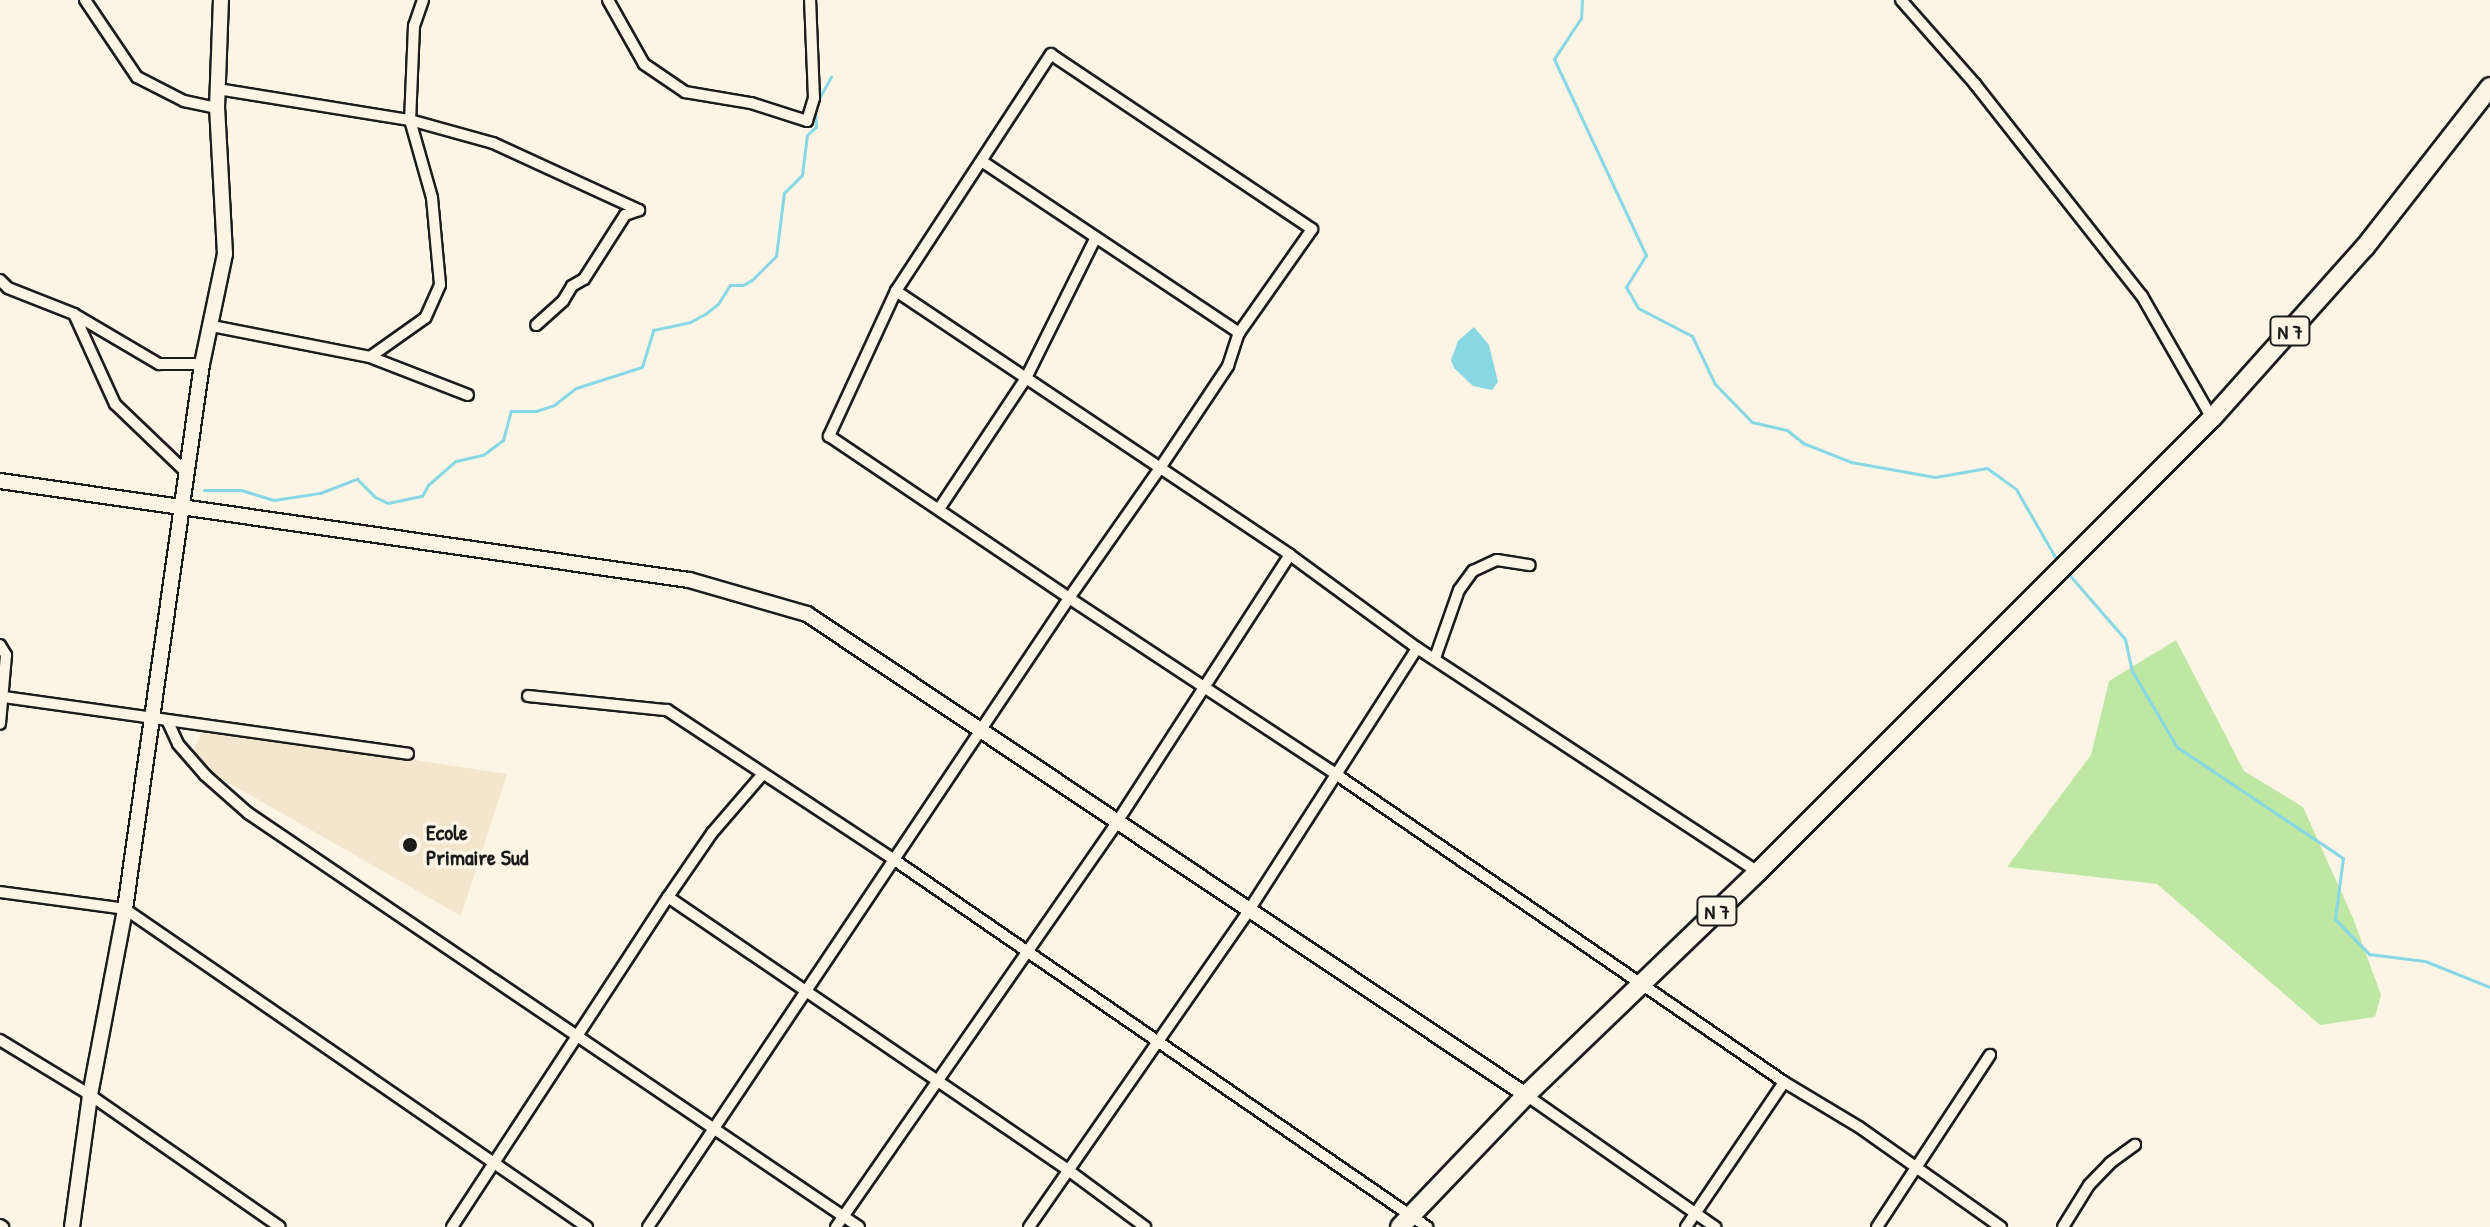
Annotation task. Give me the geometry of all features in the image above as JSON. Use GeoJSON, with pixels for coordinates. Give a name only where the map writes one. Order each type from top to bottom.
{"type":"FeatureCollection","features":[{"type":"Feature","properties":{"kind":"highway","name":"N 7"},"geometry":{"type":"LineString","coordinates":[[1405,1222],[1526,1095],[1758,872],[2212,418],[2365,247],[2490,87]]}},
{"type":"Feature","properties":{"kind":"street"},"geometry":{"type":"LineString","coordinates":[[85,0],[137,77],[184,101],[217,108]]}},
{"type":"Feature","properties":{"kind":"street"},"geometry":{"type":"LineString","coordinates":[[72,1227],[90,1095],[160,718],[202,364],[225,254],[217,108],[221,0]]}},
{"type":"Feature","properties":{"kind":"street"},"geometry":{"type":"LineString","coordinates":[[370,357],[425,318],[440,285],[432,198],[410,120],[414,26],[423,0]]}},
{"type":"Feature","properties":{"kind":"street"},"geometry":{"type":"LineString","coordinates":[[608,0],[644,64],[685,92],[751,103],[807,121],[814,98],[810,0]]}},
{"type":"Feature","properties":{"kind":"street"},"geometry":{"type":"LineString","coordinates":[[1901,0],[1975,84],[2142,296],[2212,418]]}},
{"type":"Feature","properties":{"kind":"street"},"geometry":{"type":"LineString","coordinates":[[648,1227],[808,993],[893,859],[982,732],[1069,598],[1228,366],[1239,333],[1312,229],[1051,54],[896,291],[829,436],[1069,598],[1337,775],[1784,1082],[1859,1127],[2001,1227]]}},
{"type":"Feature","properties":{"kind":"street"},"geometry":{"type":"LineString","coordinates":[[218,89],[410,120],[493,143],[639,210],[625,215],[584,279],[572,286],[563,301],[536,325]]}},
{"type":"Feature","properties":{"kind":"street"},"geometry":{"type":"LineString","coordinates":[[983,162],[1239,333]]}},
{"type":"Feature","properties":{"kind":"street"},"geometry":{"type":"LineString","coordinates":[[939,509],[1026,378],[1096,237]]}},
{"type":"Feature","properties":{"kind":"street"},"geometry":{"type":"LineString","coordinates":[[0,280],[8,288],[74,314],[159,364],[202,364]]}},
{"type":"Feature","properties":{"kind":"street"},"geometry":{"type":"LineString","coordinates":[[896,291],[1290,555],[1417,648],[1758,872]]}},
{"type":"Feature","properties":{"kind":"street"},"geometry":{"type":"LineString","coordinates":[[74,314],[115,404],[188,474]]}},
{"type":"Feature","properties":{"kind":"street"},"geometry":{"type":"LineString","coordinates":[[212,326],[370,357],[468,395]]}},
{"type":"Feature","properties":{"kind":"street"},"geometry":{"type":"LineString","coordinates":[[0,481],[689,580],[807,614],[1526,1095],[1715,1227]]}},
{"type":"Feature","properties":{"kind":"street"},"geometry":{"type":"LineString","coordinates":[[836,1227],[1025,950],[1117,822],[1290,555]]}},
{"type":"Feature","properties":{"kind":"street"},"geometry":{"type":"LineString","coordinates":[[1435,658],[1459,590],[1473,571],[1497,560],[1530,565]]}},
{"type":"Feature","properties":{"kind":"street"},"geometry":{"type":"LineString","coordinates":[[0,645],[6,655],[0,724]]}},
{"type":"Feature","properties":{"kind":"street"},"geometry":{"type":"LineString","coordinates":[[1029,1227],[1249,910],[1417,648]]}},
{"type":"Feature","properties":{"kind":"street"},"geometry":{"type":"LineString","coordinates":[[528,696],[667,710],[761,776],[893,859],[1156,1040],[1405,1222],[1427,1227]]}},
{"type":"Feature","properties":{"kind":"street"},"geometry":{"type":"LineString","coordinates":[[4,697],[408,754]]}},
{"type":"Feature","properties":{"kind":"street"},"geometry":{"type":"LineString","coordinates":[[160,718],[187,755],[248,813],[859,1227]]}},
{"type":"Feature","properties":{"kind":"street"},"geometry":{"type":"LineString","coordinates":[[452,1227],[574,1036],[668,897],[712,833],[761,776]]}},
{"type":"Feature","properties":{"kind":"street"},"geometry":{"type":"LineString","coordinates":[[0,892],[125,909],[492,1165],[587,1227]]}},
{"type":"Feature","properties":{"kind":"street"},"geometry":{"type":"LineString","coordinates":[[668,897],[1068,1170],[1145,1227]]}},
{"type":"Feature","properties":{"kind":"street"},"geometry":{"type":"LineString","coordinates":[[0,1040],[90,1095],[280,1227]]}},
{"type":"Feature","properties":{"kind":"street"},"geometry":{"type":"LineString","coordinates":[[1877,1227],[1990,1055]]}},
{"type":"Feature","properties":{"kind":"street"},"geometry":{"type":"LineString","coordinates":[[1686,1227],[1784,1082]]}},
{"type":"Feature","properties":{"kind":"street"},"geometry":{"type":"LineString","coordinates":[[2063,1227],[2089,1185],[2110,1163],[2135,1145]]}},
{"type":"Feature","properties":{"kind":"shaded area","name":"Ecole Primaire Sud"},"geometry":{"type":"Polygon","coordinates":[[[204,728],[507,774],[461,916],[189,760],[204,728]]]}},
{"type":"Feature","properties":{"kind":"green space"},"geometry":{"type":"Polygon","coordinates":[[[2176,640],[2244,771],[2303,807],[2353,918],[2381,995],[2375,1017],[2320,1025],[2157,884],[2007,867],[2091,755],[2109,681],[2176,640]]]}},
{"type":"Feature","properties":{"kind":"water"},"geometry":{"type":"Polygon","coordinates":[[[1474,327],[1489,345],[1498,382],[1492,390],[1473,386],[1454,368],[1451,360],[1458,341],[1474,327]]]}},
{"type":"Feature","properties":{"kind":"waterway"},"geometry":{"type":"LineString","coordinates":[[1582,0],[1581,18],[1554,59],[1646,255],[1626,287],[1638,308],[1692,336],[1715,384],[1752,422],[1787,430],[1803,443],[1851,462],[1935,477],[1987,468],[2016,489],[2058,562]]}},
{"type":"Feature","properties":{"kind":"waterway"},"geometry":{"type":"LineString","coordinates":[[817,102],[831,77]]}},
{"type":"Feature","properties":{"kind":"waterway"},"geometry":{"type":"LineString","coordinates":[[204,490],[241,490],[274,500],[320,493],[357,479],[375,497],[388,503],[422,496],[428,485],[456,461],[483,455],[503,440],[511,411],[536,411],[554,405],[576,388],[642,367],[653,330],[690,322],[705,314],[718,304],[730,285],[743,285],[752,280],[776,256],[784,193],[802,175],[807,135],[816,127],[815,109]]}},
{"type":"Feature","properties":{"kind":"waterway"},"geometry":{"type":"LineString","coordinates":[[2066,571],[2125,639],[2132,671],[2177,747],[2343,858],[2335,919],[2369,954],[2425,961],[2490,987]]}},
{"type":"Feature","properties":{"kind":"place","name":"Ecole Primaire Sud"},"geometry":{"type":"Point","coordinates":[410,845]}}]}
